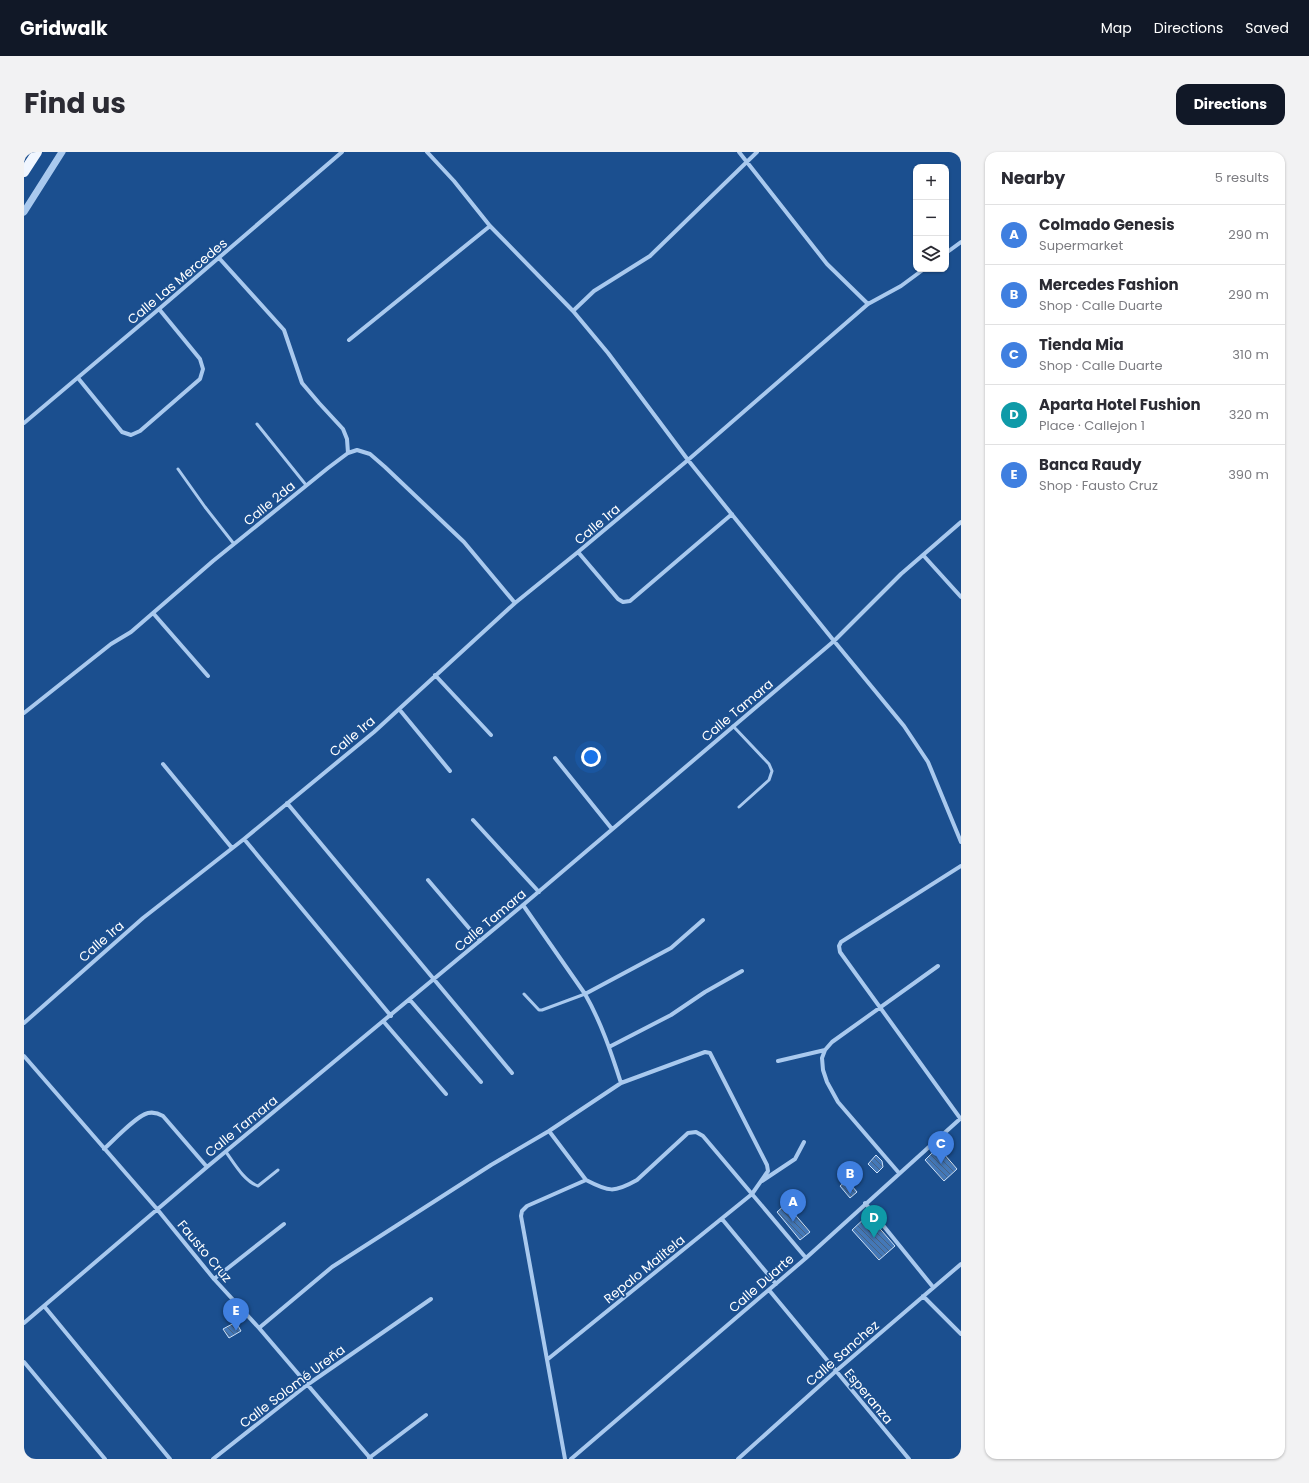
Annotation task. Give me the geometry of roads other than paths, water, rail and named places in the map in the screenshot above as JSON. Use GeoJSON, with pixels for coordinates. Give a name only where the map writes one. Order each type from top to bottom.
{"type":"FeatureCollection","features":[{"type":"Feature","properties":{"kind":"main road"},"geometry":{"type":"LineString","coordinates":[[24,172],[37,152]]}},
{"type":"Feature","properties":{"kind":"street"},"geometry":{"type":"LineString","coordinates":[[24,212],[62,152]]}},
{"type":"Feature","properties":{"kind":"street","name":"Calle Las Mercedes"},"geometry":{"type":"LineString","coordinates":[[24,423],[159,310],[342,152]]}},
{"type":"Feature","properties":{"kind":"street"},"geometry":{"type":"LineString","coordinates":[[427,152],[454,181],[490,226],[574,311],[608,353],[688,460],[904,726],[928,762],[961,842]]}},
{"type":"Feature","properties":{"kind":"street"},"geometry":{"type":"LineString","coordinates":[[740,152],[827,264],[868,304]]}},
{"type":"Feature","properties":{"kind":"street"},"geometry":{"type":"LineString","coordinates":[[574,311],[594,291],[650,256],[757,152]]}},
{"type":"Feature","properties":{"kind":"street"},"geometry":{"type":"LineString","coordinates":[[959,152],[961,156]]}},
{"type":"Feature","properties":{"kind":"street"},"geometry":{"type":"LineString","coordinates":[[349,340],[490,226]]}},
{"type":"Feature","properties":{"kind":"street"},"geometry":{"type":"LineString","coordinates":[[949,251],[961,242]]}},
{"type":"Feature","properties":{"kind":"street"},"geometry":{"type":"LineString","coordinates":[[220,258],[284,330],[302,384],[343,429],[347,438],[348,453],[357,450],[370,454],[385,467],[464,542],[515,602]]}},
{"type":"Feature","properties":{"kind":"street","name":"Calle 1ra"},"geometry":{"type":"LineString","coordinates":[[24,1022],[143,918],[244,839],[374,732],[515,602],[578,552],[688,460],[868,304],[901,286],[920,272]]}},
{"type":"Feature","properties":{"kind":"street"},"geometry":{"type":"LineString","coordinates":[[78,378],[122,432],[131,435],[146,425],[200,379],[203,369],[200,359],[159,310]]}},
{"type":"Feature","properties":{"kind":"street","name":"Calle 2da"},"geometry":{"type":"LineString","coordinates":[[24,713],[111,644],[131,632],[234,544],[348,453]]}},
{"type":"Feature","properties":{"kind":"street"},"geometry":{"type":"LineString","coordinates":[[578,552],[618,598],[623,602],[630,601],[732,514]]}},
{"type":"Feature","properties":{"kind":"street","name":"Calle Tamara"},"geometry":{"type":"LineString","coordinates":[[24,1323],[207,1167],[384,1022],[539,892],[834,641],[901,574],[961,522]]}},
{"type":"Feature","properties":{"kind":"street"},"geometry":{"type":"LineString","coordinates":[[923,555],[961,597]]}},
{"type":"Feature","properties":{"kind":"street"},"geometry":{"type":"LineString","coordinates":[[153,613],[208,676]]}},
{"type":"Feature","properties":{"kind":"street"},"geometry":{"type":"LineString","coordinates":[[435,675],[491,735]]}},
{"type":"Feature","properties":{"kind":"street"},"geometry":{"type":"LineString","coordinates":[[399,709],[450,771]]}},
{"type":"Feature","properties":{"kind":"street"},"geometry":{"type":"LineString","coordinates":[[555,758],[612,829]]}},
{"type":"Feature","properties":{"kind":"street"},"geometry":{"type":"LineString","coordinates":[[163,764],[232,848]]}},
{"type":"Feature","properties":{"kind":"street"},"geometry":{"type":"LineString","coordinates":[[287,803],[512,1072]]}},
{"type":"Feature","properties":{"kind":"street"},"geometry":{"type":"LineString","coordinates":[[473,820],[539,892]]}},
{"type":"Feature","properties":{"kind":"street"},"geometry":{"type":"LineString","coordinates":[[244,839],[391,1016]]}},
{"type":"Feature","properties":{"kind":"street"},"geometry":{"type":"LineString","coordinates":[[961,866],[842,942],[839,946],[840,952],[881,1006],[961,1118]]}},
{"type":"Feature","properties":{"kind":"street"},"geometry":{"type":"LineString","coordinates":[[428,880],[480,941]]}},
{"type":"Feature","properties":{"kind":"street"},"geometry":{"type":"LineString","coordinates":[[523,905],[586,994],[594,1008],[621,1083]]}},
{"type":"Feature","properties":{"kind":"street"},"geometry":{"type":"LineString","coordinates":[[586,994],[670,948],[703,920]]}},
{"type":"Feature","properties":{"kind":"street"},"geometry":{"type":"LineString","coordinates":[[899,1173],[858,1123],[838,1102],[827,1082],[823,1070],[822,1058],[825,1050],[846,1030],[938,966]]}},
{"type":"Feature","properties":{"kind":"street"},"geometry":{"type":"LineString","coordinates":[[609,1047],[671,1015],[705,992],[742,971]]}},
{"type":"Feature","properties":{"kind":"street"},"geometry":{"type":"LineString","coordinates":[[410,1000],[481,1082]]}},
{"type":"Feature","properties":{"kind":"street"},"geometry":{"type":"LineString","coordinates":[[384,1022],[446,1094]]}},
{"type":"Feature","properties":{"kind":"street"},"geometry":{"type":"LineString","coordinates":[[778,1061],[825,1050]]}},
{"type":"Feature","properties":{"kind":"street"},"geometry":{"type":"LineString","coordinates":[[259,1328],[332,1267],[491,1165],[549,1131],[621,1083],[705,1052],[710,1053],[767,1165],[768,1171],[760,1182]]}},
{"type":"Feature","properties":{"kind":"street","name":"Fausto Cruz"},"geometry":{"type":"LineString","coordinates":[[24,1056],[157,1209],[214,1279],[259,1328],[370,1458]]}},
{"type":"Feature","properties":{"kind":"street"},"geometry":{"type":"LineString","coordinates":[[104,1149],[141,1116],[153,1112],[162,1116],[207,1167]]}},
{"type":"Feature","properties":{"kind":"street","name":"Calle Duarte"},"geometry":{"type":"LineString","coordinates":[[571,1459],[806,1258],[865,1203],[961,1118]]}},
{"type":"Feature","properties":{"kind":"street"},"geometry":{"type":"LineString","coordinates":[[549,1131],[586,1180],[608,1190],[618,1189],[637,1180],[688,1133],[696,1132],[703,1136],[806,1258]]}},
{"type":"Feature","properties":{"kind":"street"},"geometry":{"type":"LineString","coordinates":[[760,1182],[795,1159],[804,1142]]}},
{"type":"Feature","properties":{"kind":"street"},"geometry":{"type":"LineString","coordinates":[[565,1459],[548,1359],[520,1216],[522,1211],[527,1206],[586,1180]]}},
{"type":"Feature","properties":{"kind":"street","name":"Repalo Malitela"},"geometry":{"type":"LineString","coordinates":[[548,1359],[752,1194],[760,1182]]}},
{"type":"Feature","properties":{"kind":"street"},"geometry":{"type":"LineString","coordinates":[[865,1203],[933,1287]]}},
{"type":"Feature","properties":{"kind":"street"},"geometry":{"type":"LineString","coordinates":[[722,1219],[776,1284]]}},
{"type":"Feature","properties":{"kind":"street"},"geometry":{"type":"LineString","coordinates":[[214,1279],[284,1224]]}},
{"type":"Feature","properties":{"kind":"street","name":"Calle Sanchez"},"geometry":{"type":"LineString","coordinates":[[738,1459],[836,1371],[961,1264]]}},
{"type":"Feature","properties":{"kind":"street","name":"Esperanza"},"geometry":{"type":"LineString","coordinates":[[769,1290],[909,1459]]}},
{"type":"Feature","properties":{"kind":"street"},"geometry":{"type":"LineString","coordinates":[[923,1296],[961,1334]]}},
{"type":"Feature","properties":{"kind":"street","name":"Calle Solomé Ureña"},"geometry":{"type":"LineString","coordinates":[[213,1459],[307,1385],[431,1299]]}},
{"type":"Feature","properties":{"kind":"street"},"geometry":{"type":"LineString","coordinates":[[44,1306],[170,1459]]}},
{"type":"Feature","properties":{"kind":"street"},"geometry":{"type":"LineString","coordinates":[[24,1362],[106,1459]]}},
{"type":"Feature","properties":{"kind":"street"},"geometry":{"type":"LineString","coordinates":[[370,1458],[426,1415]]}},
{"type":"Feature","properties":{"kind":"lane"},"geometry":{"type":"LineString","coordinates":[[257,424],[306,486]]}},
{"type":"Feature","properties":{"kind":"lane"},"geometry":{"type":"LineString","coordinates":[[178,469],[234,544]]}},
{"type":"Feature","properties":{"kind":"lane"},"geometry":{"type":"LineString","coordinates":[[733,726],[769,764],[772,770],[769,780],[739,807]]}},
{"type":"Feature","properties":{"kind":"lane"},"geometry":{"type":"LineString","coordinates":[[524,994],[539,1010],[586,994]]}},
{"type":"Feature","properties":{"kind":"lane"},"geometry":{"type":"LineString","coordinates":[[226,1152],[248,1179],[253,1184],[258,1186],[278,1170]]}},
{"type":"Feature","properties":{"kind":"place","name":"Tienda Mia"},"geometry":{"type":"Point","coordinates":[941,1164]}},
{"type":"Feature","properties":{"kind":"place","name":"Mercedes Fashion"},"geometry":{"type":"Point","coordinates":[850,1194]}},
{"type":"Feature","properties":{"kind":"place","name":"Colmado Genesis"},"geometry":{"type":"Point","coordinates":[793,1222]}},
{"type":"Feature","properties":{"kind":"place","name":"Aparta Hotel Fushion"},"geometry":{"type":"Point","coordinates":[874,1238]}},
{"type":"Feature","properties":{"kind":"place","name":"Banca Raudy"},"geometry":{"type":"Point","coordinates":[236,1331]}}]}
